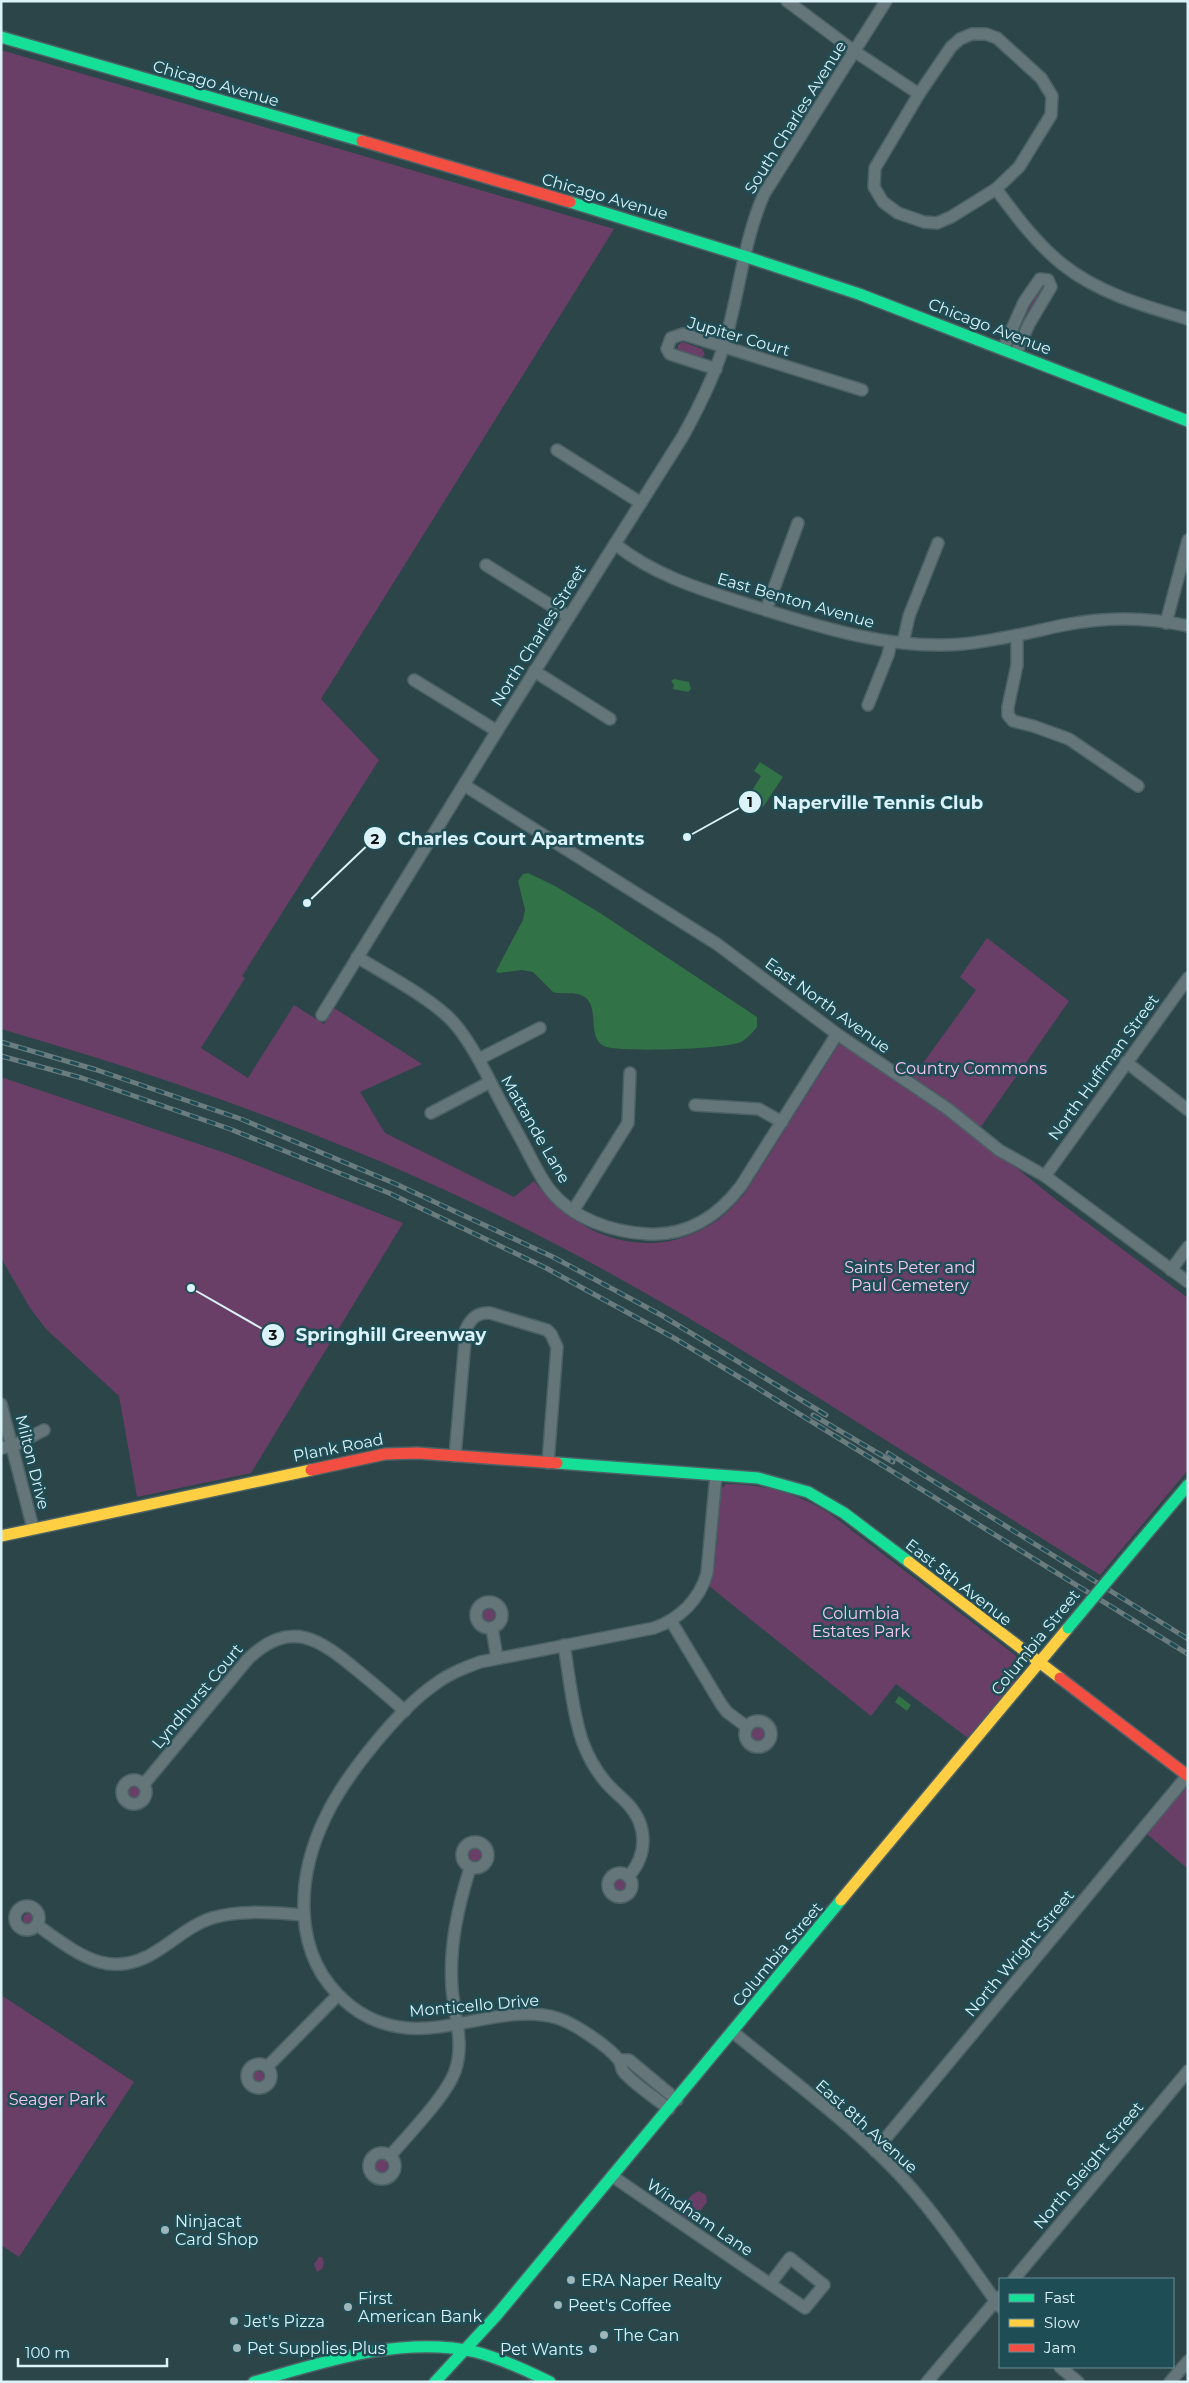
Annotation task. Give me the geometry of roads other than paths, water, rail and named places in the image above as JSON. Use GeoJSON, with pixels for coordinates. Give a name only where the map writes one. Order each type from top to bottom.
{"type":"FeatureCollection","features":[{"type":"Feature","properties":{"kind":"street"},"geometry":{"type":"LineString","coordinates":[[787,1],[854,51],[919,94]]}},
{"type":"Feature","properties":{"kind":"street","name":"South Charles Avenue"},"geometry":{"type":"LineString","coordinates":[[746,256],[753,224],[764,194],[886,1]]}},
{"type":"Feature","properties":{"kind":"street"},"geometry":{"type":"LineString","coordinates":[[972,34],[986,34],[997,38],[1046,83],[1052,96],[1052,109],[1048,122],[1019,167],[996,189],[937,223],[924,222],[891,210],[883,202],[874,187],[875,168],[919,94],[951,47],[972,34]]}},
{"type":"Feature","properties":{"kind":"street","name":"Chicago Avenue"},"geometry":{"type":"LineString","coordinates":[[1,37],[596,209],[746,256],[859,295],[1188,421]]}},
{"type":"Feature","properties":{"kind":"street"},"geometry":{"type":"LineString","coordinates":[[996,189],[1024,226],[1062,264],[1121,297],[1188,319]]}},
{"type":"Feature","properties":{"kind":"street","name":"North Charles Street"},"geometry":{"type":"LineString","coordinates":[[322,1015],[568,616],[687,429],[716,369],[724,346],[746,256]]}},
{"type":"Feature","properties":{"kind":"street"},"geometry":{"type":"LineString","coordinates":[[1048,280],[1062,264]]}},
{"type":"Feature","properties":{"kind":"street"},"geometry":{"type":"LineString","coordinates":[[1003,349],[1031,290],[1040,279],[1048,280]]}},
{"type":"Feature","properties":{"kind":"street"},"geometry":{"type":"LineString","coordinates":[[1016,354],[1029,324],[1051,287],[1048,280]]}},
{"type":"Feature","properties":{"kind":"street","name":"Jupiter Court"},"geometry":{"type":"LineString","coordinates":[[716,369],[670,354],[668,343],[671,338],[683,334],[862,390]]}},
{"type":"Feature","properties":{"kind":"street"},"geometry":{"type":"LineString","coordinates":[[557,450],[641,503]]}},
{"type":"Feature","properties":{"kind":"street"},"geometry":{"type":"LineString","coordinates":[[766,610],[798,523]]}},
{"type":"Feature","properties":{"kind":"street"},"geometry":{"type":"LineString","coordinates":[[1166,622],[1188,540]]}},
{"type":"Feature","properties":{"kind":"street"},"geometry":{"type":"LineString","coordinates":[[903,643],[909,616],[938,543]]}},
{"type":"Feature","properties":{"kind":"street","name":"East Benton Avenue"},"geometry":{"type":"LineString","coordinates":[[615,544],[648,566],[670,577],[766,610],[856,636],[890,642],[963,644],[1017,635],[1065,624],[1102,620],[1134,619],[1188,626]]}},
{"type":"Feature","properties":{"kind":"street"},"geometry":{"type":"LineString","coordinates":[[486,565],[568,616]]}},
{"type":"Feature","properties":{"kind":"street"},"geometry":{"type":"LineString","coordinates":[[1017,635],[1017,665],[1008,708],[1008,715],[1012,722],[1033,726],[1069,739],[1138,786]]}},
{"type":"Feature","properties":{"kind":"street"},"geometry":{"type":"LineString","coordinates":[[868,705],[888,655],[890,642]]}},
{"type":"Feature","properties":{"kind":"street"},"geometry":{"type":"LineString","coordinates":[[534,671],[610,719]]}},
{"type":"Feature","properties":{"kind":"street"},"geometry":{"type":"LineString","coordinates":[[414,680],[497,731]]}},
{"type":"Feature","properties":{"kind":"street","name":"East North Avenue"},"geometry":{"type":"LineString","coordinates":[[464,785],[717,944],[837,1034],[948,1109],[999,1150],[1045,1176],[1188,1282]]}},
{"type":"Feature","properties":{"kind":"street","name":"Mattande Lane"},"geometry":{"type":"LineString","coordinates":[[358,957],[438,1009],[453,1022],[479,1059],[540,1175],[551,1191],[573,1211],[600,1225],[634,1234],[661,1235],[689,1228],[716,1212],[732,1198],[837,1034]]}},
{"type":"Feature","properties":{"kind":"street","name":"North Huffman Street"},"geometry":{"type":"LineString","coordinates":[[1045,1176],[1188,978]]}},
{"type":"Feature","properties":{"kind":"street"},"geometry":{"type":"LineString","coordinates":[[479,1059],[540,1028]]}},
{"type":"Feature","properties":{"kind":"street"},"geometry":{"type":"LineString","coordinates":[[1126,1062],[1188,1110]]}},
{"type":"Feature","properties":{"kind":"street"},"geometry":{"type":"LineString","coordinates":[[573,1211],[628,1123],[630,1073]]}},
{"type":"Feature","properties":{"kind":"street"},"geometry":{"type":"LineString","coordinates":[[431,1113],[490,1082]]}},
{"type":"Feature","properties":{"kind":"street"},"geometry":{"type":"LineString","coordinates":[[695,1106],[759,1109],[782,1122]]}},
{"type":"Feature","properties":{"kind":"street"},"geometry":{"type":"LineString","coordinates":[[1171,1270],[1188,1247]]}},
{"type":"Feature","properties":{"kind":"street"},"geometry":{"type":"LineString","coordinates":[[455,1456],[466,1329],[469,1322],[483,1313],[546,1330],[555,1340],[557,1347],[548,1463]]}},
{"type":"Feature","properties":{"kind":"street","name":"Milton Drive"},"geometry":{"type":"LineString","coordinates":[[1,1404],[33,1528]]}},
{"type":"Feature","properties":{"kind":"street"},"geometry":{"type":"LineString","coordinates":[[1,1448],[13,1446],[44,1430]]}},
{"type":"Feature","properties":{"kind":"street","name":"Plank Road"},"geometry":{"type":"LineString","coordinates":[[1,1536],[372,1455],[401,1453],[455,1456],[716,1475]]}},
{"type":"Feature","properties":{"kind":"street","name":"Monticello Drive"},"geometry":{"type":"LineString","coordinates":[[673,2105],[629,2060],[620,2060],[577,2027],[551,2016],[519,2015],[457,2025],[424,2028],[396,2027],[362,2014],[338,1995],[320,1972],[306,1936],[304,1901],[310,1858],[326,1815],[350,1776],[405,1711],[428,1689],[448,1676],[474,1664],[643,1631],[671,1621],[692,1602],[705,1580],[708,1565],[716,1475]]}},
{"type":"Feature","properties":{"kind":"street","name":"East 5th Avenue"},"geometry":{"type":"LineString","coordinates":[[716,1475],[765,1479],[797,1488],[816,1496],[844,1513],[1188,1776]]}},
{"type":"Feature","properties":{"kind":"street","name":"Columbia Street"},"geometry":{"type":"LineString","coordinates":[[435,2382],[496,2316],[1188,1485]]}},
{"type":"Feature","properties":{"kind":"street"},"geometry":{"type":"LineString","coordinates":[[671,1621],[721,1704],[727,1712],[747,1727]]}},
{"type":"Feature","properties":{"kind":"street"},"geometry":{"type":"LineString","coordinates":[[492,1628],[497,1658]]}},
{"type":"Feature","properties":{"kind":"street","name":"Lyndhurst Court"},"geometry":{"type":"LineString","coordinates":[[144,1784],[248,1659],[264,1646],[277,1639],[302,1637],[322,1642],[405,1711]]}},
{"type":"Feature","properties":{"kind":"street"},"geometry":{"type":"LineString","coordinates":[[564,1645],[583,1743],[598,1773],[629,1805],[642,1831],[644,1840],[641,1858],[636,1868],[628,1877]]}},
{"type":"Feature","properties":{"kind":"street","name":"North Wright Street"},"geometry":{"type":"LineString","coordinates":[[875,2151],[1188,1776]]}},
{"type":"Feature","properties":{"kind":"street"},"geometry":{"type":"LineString","coordinates":[[390,2156],[439,2096],[454,2074],[459,2051],[452,1989],[453,1939],[460,1900],[470,1868]]}},
{"type":"Feature","properties":{"kind":"street"},"geometry":{"type":"LineString","coordinates":[[37,1925],[84,1957],[113,1965],[130,1963],[146,1958],[195,1926],[214,1918],[240,1914],[304,1915]]}},
{"type":"Feature","properties":{"kind":"street"},"geometry":{"type":"LineString","coordinates":[[267,2067],[338,1995]]}},
{"type":"Feature","properties":{"kind":"street","name":"East 8th Avenue"},"geometry":{"type":"LineString","coordinates":[[733,2032],[875,2151],[933,2214],[999,2301]]}},
{"type":"Feature","properties":{"kind":"street","name":"North Sleight Street"},"geometry":{"type":"LineString","coordinates":[[1015,2278],[1188,2071]]}},
{"type":"Feature","properties":{"kind":"street","name":"Windham Lane"},"geometry":{"type":"LineString","coordinates":[[612,2176],[805,2308],[824,2285],[790,2258],[770,2284]]}},
{"type":"Feature","properties":{"kind":"street"},"geometry":{"type":"LineString","coordinates":[[928,2382],[999,2301]]}},
{"type":"Feature","properties":{"kind":"street"},"geometry":{"type":"LineString","coordinates":[[254,2382],[377,2349],[424,2346],[465,2350],[495,2357],[527,2369],[550,2382]]}},
{"type":"Feature","properties":{"kind":"street"},"geometry":{"type":"LineString","coordinates":[[1170,2382],[1188,2361]]}},
{"type":"Feature","properties":{"kind":"street"},"geometry":{"type":"LineString","coordinates":[[1061,2368],[1078,2382]]}},
{"type":"Feature","properties":{"kind":"railway"},"geometry":{"type":"LineString","coordinates":[[1,1042],[97,1070],[241,1119],[396,1184],[553,1257],[661,1315],[826,1415]]}},
{"type":"Feature","properties":{"kind":"railway"},"geometry":{"type":"LineString","coordinates":[[1,1056],[82,1078],[230,1129],[389,1193],[546,1268],[674,1338],[754,1386],[1188,1654]]}},
{"type":"Feature","properties":{"kind":"railway"},"geometry":{"type":"LineString","coordinates":[[813,1415],[893,1462]]}},
{"type":"Feature","properties":{"kind":"railway"},"geometry":{"type":"LineString","coordinates":[[888,1453],[1188,1639]]}},
{"type":"Feature","properties":{"kind":"place","name":"Naperville Tennis Club"},"geometry":{"type":"Point","coordinates":[687,837]}},
{"type":"Feature","properties":{"kind":"place","name":"Charles Court Apartments"},"geometry":{"type":"Point","coordinates":[307,903]}},
{"type":"Feature","properties":{"kind":"place","name":"Springhill Greenway"},"geometry":{"type":"Point","coordinates":[191,1288]}},
{"type":"Feature","properties":{"kind":"place","name":"Ninjacat Card Shop"},"geometry":{"type":"Point","coordinates":[165,2230]}},
{"type":"Feature","properties":{"kind":"place","name":"ERA Naper Realty"},"geometry":{"type":"Point","coordinates":[571,2280]}},
{"type":"Feature","properties":{"kind":"place","name":"Peet's Coffee"},"geometry":{"type":"Point","coordinates":[558,2305]}},
{"type":"Feature","properties":{"kind":"place","name":"First American Bank"},"geometry":{"type":"Point","coordinates":[348,2307]}},
{"type":"Feature","properties":{"kind":"place","name":"Jet's Pizza"},"geometry":{"type":"Point","coordinates":[234,2321]}},
{"type":"Feature","properties":{"kind":"place","name":"The Can"},"geometry":{"type":"Point","coordinates":[604,2335]}},
{"type":"Feature","properties":{"kind":"place","name":"Pet Supplies Plus"},"geometry":{"type":"Point","coordinates":[237,2348]}},
{"type":"Feature","properties":{"kind":"place","name":"Pet Wants"},"geometry":{"type":"Point","coordinates":[593,2349]}},
{"type":"Feature","properties":{"kind":"park label","name":"Country Commons"},"geometry":{"type":"Point","coordinates":[971,1068]}},
{"type":"Feature","properties":{"kind":"park label","name":"Saints Peter and Paul Cemetery"},"geometry":{"type":"Point","coordinates":[910,1276]}},
{"type":"Feature","properties":{"kind":"park label","name":"Columbia Estates Park"},"geometry":{"type":"Point","coordinates":[861,1622]}},
{"type":"Feature","properties":{"kind":"park label","name":"Seager Park"},"geometry":{"type":"Point","coordinates":[57,2099]}}]}
